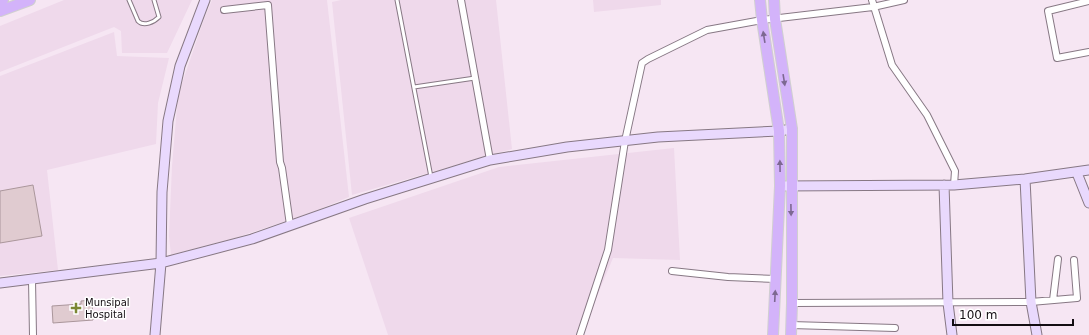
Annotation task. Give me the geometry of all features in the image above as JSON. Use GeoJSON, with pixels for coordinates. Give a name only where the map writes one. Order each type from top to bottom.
{"type":"FeatureCollection","features":[{"type":"Feature","properties":{"kind":"main road"},"geometry":{"type":"LineString","coordinates":[[0,1],[4,0]]}},
{"type":"Feature","properties":{"kind":"main road"},"geometry":{"type":"LineString","coordinates":[[0,10],[30,0]]}},
{"type":"Feature","properties":{"kind":"main road"},"geometry":{"type":"LineString","coordinates":[[760,0],[779,130],[780,186],[773,335]]}},
{"type":"Feature","properties":{"kind":"main road"},"geometry":{"type":"LineString","coordinates":[[774,0],[775,19],[792,129],[791,330]]}},
{"type":"Feature","properties":{"kind":"street"},"geometry":{"type":"LineString","coordinates":[[155,335],[161,263],[162,192],[168,121],[180,66],[205,0]]}},
{"type":"Feature","properties":{"kind":"street"},"geometry":{"type":"LineString","coordinates":[[461,0],[490,160]]}},
{"type":"Feature","properties":{"kind":"street"},"geometry":{"type":"LineString","coordinates":[[872,0],[892,65],[927,114],[955,171],[954,185]]}},
{"type":"Feature","properties":{"kind":"street"},"geometry":{"type":"LineString","coordinates":[[580,335],[608,250],[625,141],[642,64],[648,59],[707,30],[762,20],[873,7],[904,0]]}},
{"type":"Feature","properties":{"kind":"street"},"geometry":{"type":"LineString","coordinates":[[1089,1],[1048,11],[1057,58],[1089,52]]}},
{"type":"Feature","properties":{"kind":"street"},"geometry":{"type":"LineString","coordinates":[[224,10],[268,5],[280,162],[290,225]]}},
{"type":"Feature","properties":{"kind":"street"},"geometry":{"type":"LineString","coordinates":[[0,283],[161,263],[252,239],[365,199],[490,160],[567,147],[658,137],[792,129]]}},
{"type":"Feature","properties":{"kind":"street"},"geometry":{"type":"LineString","coordinates":[[780,186],[954,185],[1024,179],[1089,170]]}},
{"type":"Feature","properties":{"kind":"street"},"geometry":{"type":"LineString","coordinates":[[1077,172],[1089,203]]}},
{"type":"Feature","properties":{"kind":"street"},"geometry":{"type":"LineString","coordinates":[[1024,179],[1031,302],[1037,335]]}},
{"type":"Feature","properties":{"kind":"street"},"geometry":{"type":"LineString","coordinates":[[944,185],[948,303],[952,335]]}},
{"type":"Feature","properties":{"kind":"street"},"geometry":{"type":"LineString","coordinates":[[1054,300],[1058,259]]}},
{"type":"Feature","properties":{"kind":"street"},"geometry":{"type":"LineString","coordinates":[[792,303],[1031,302],[1077,298],[1074,260]]}},
{"type":"Feature","properties":{"kind":"street"},"geometry":{"type":"LineString","coordinates":[[672,271],[728,277],[776,279]]}},
{"type":"Feature","properties":{"kind":"street"},"geometry":{"type":"LineString","coordinates":[[32,280],[33,335]]}},
{"type":"Feature","properties":{"kind":"street"},"geometry":{"type":"LineString","coordinates":[[791,330],[895,328]]}},
{"type":"Feature","properties":{"kind":"lane"},"geometry":{"type":"LineString","coordinates":[[129,0],[138,21],[141,24],[144,24],[158,19],[159,17],[154,0]]}},
{"type":"Feature","properties":{"kind":"lane"},"geometry":{"type":"LineString","coordinates":[[397,0],[431,178]]}},
{"type":"Feature","properties":{"kind":"lane"},"geometry":{"type":"LineString","coordinates":[[414,87],[475,78]]}},
{"type":"Feature","properties":{"kind":"shaded area"},"geometry":{"type":"Polygon","coordinates":[[[64,0],[192,0],[167,53],[122,53],[121,31],[114,27],[0,72],[0,26],[64,0]]]}},
{"type":"Feature","properties":{"kind":"shaded area"},"geometry":{"type":"Polygon","coordinates":[[[212,0],[327,0],[349,197],[313,212],[235,238],[171,255],[169,236],[172,166],[178,95],[212,0]]]}},
{"type":"Feature","properties":{"kind":"shaded area"},"geometry":{"type":"Polygon","coordinates":[[[341,0],[496,0],[512,149],[352,195],[332,2],[341,0]]]}},
{"type":"Feature","properties":{"kind":"shaded area"},"geometry":{"type":"Polygon","coordinates":[[[593,0],[661,0],[661,5],[594,12],[593,0]]]}},
{"type":"Feature","properties":{"kind":"shaded area"},"geometry":{"type":"Polygon","coordinates":[[[114,32],[117,56],[169,58],[158,103],[156,144],[47,170],[58,270],[0,276],[0,76],[114,32]]]}},
{"type":"Feature","properties":{"kind":"shaded area"},"geometry":{"type":"Polygon","coordinates":[[[674,148],[680,260],[613,258],[581,335],[388,335],[349,218],[499,167],[674,148]]]}},
{"type":"Feature","properties":{"kind":"building"},"geometry":{"type":"Polygon","coordinates":[[[33,185],[42,236],[0,243],[0,191],[33,185]]]}},
{"type":"Feature","properties":{"kind":"building"},"geometry":{"type":"Polygon","coordinates":[[[92,300],[93,320],[53,323],[52,306],[81,304],[81,301],[92,300]]]}},
{"type":"Feature","properties":{"kind":"place","name":"Munsipal Hospital"},"geometry":{"type":"Point","coordinates":[76,308]}}]}
